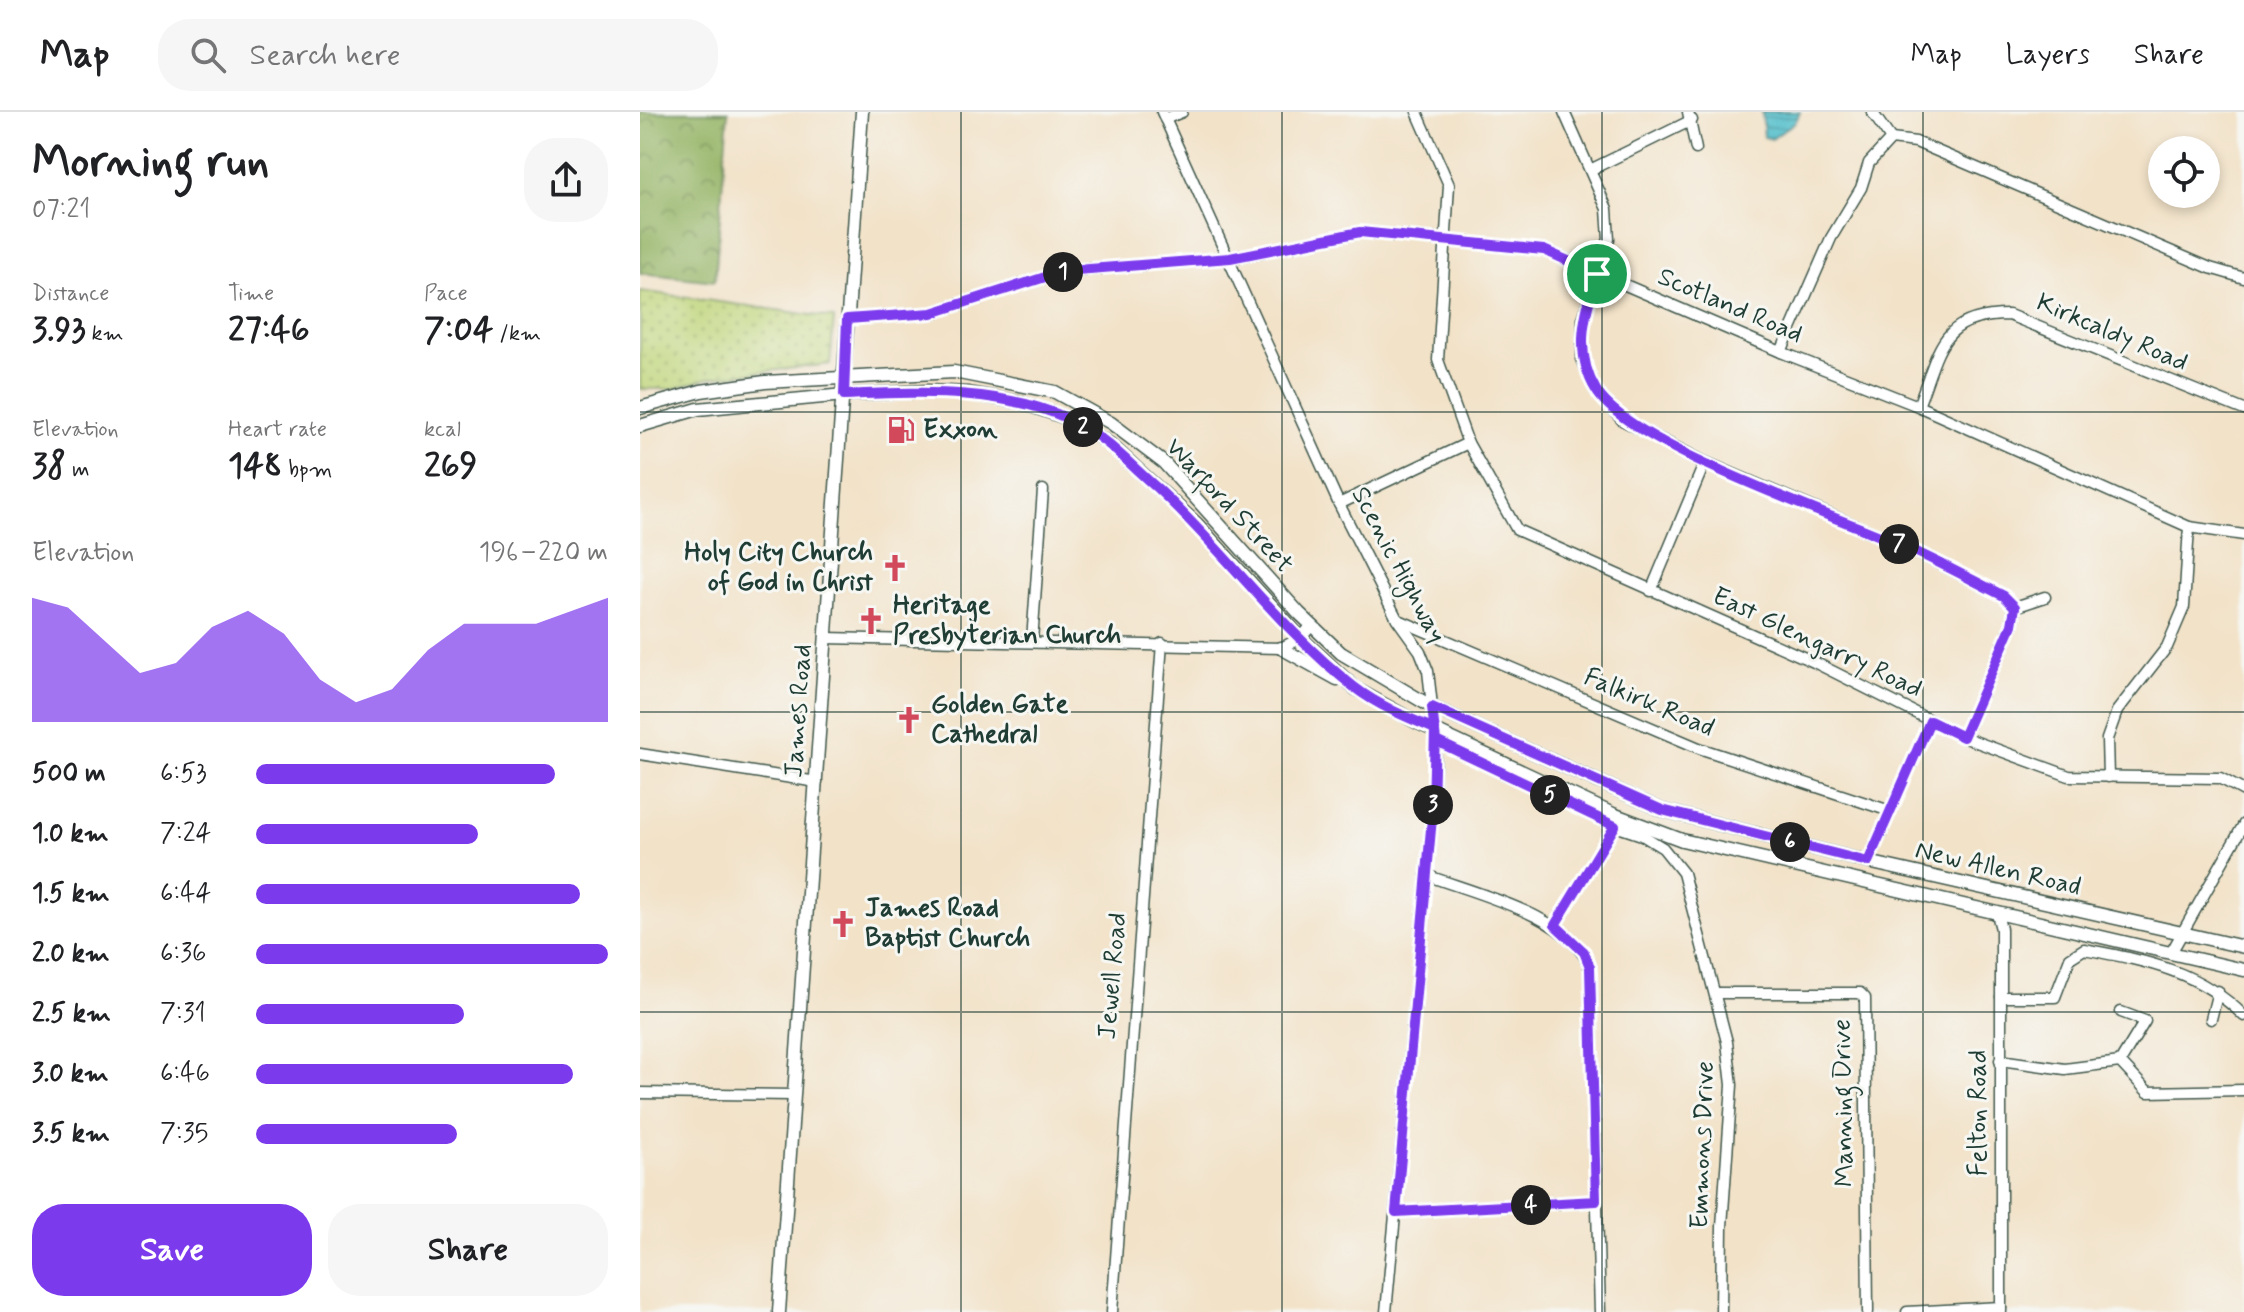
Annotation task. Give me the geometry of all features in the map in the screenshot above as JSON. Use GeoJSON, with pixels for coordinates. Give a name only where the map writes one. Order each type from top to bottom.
{"type":"FeatureCollection","features":[{"type":"Feature","properties":{"kind":"main road","name":"James Road"},"geometry":{"type":"LineString","coordinates":[[779,1312],[862,112]]}},
{"type":"Feature","properties":{"kind":"main road","name":"Warford Street"},"geometry":{"type":"LineString","coordinates":[[640,408],[701,391],[765,382],[954,372],[1055,392],[1111,423],[1164,463],[1311,626],[1365,669],[1432,707]]}},
{"type":"Feature","properties":{"kind":"main road","name":"Warford Street"},"geometry":{"type":"LineString","coordinates":[[640,426],[698,409],[844,395],[967,393],[1019,402],[1072,420],[1110,444],[1197,524],[1301,638],[1356,689],[1435,735]]}},
{"type":"Feature","properties":{"kind":"main road"},"geometry":{"type":"LineString","coordinates":[[1281,648],[1356,689]]}},
{"type":"Feature","properties":{"kind":"main road","name":"New Allen Road"},"geometry":{"type":"LineString","coordinates":[[1432,707],[1662,810],[1868,862],[2244,947]]}},
{"type":"Feature","properties":{"kind":"main road","name":"New Allen Road"},"geometry":{"type":"LineString","coordinates":[[1435,735],[1613,814],[1682,840],[2244,970]]}},
{"type":"Feature","properties":{"kind":"street"},"geometry":{"type":"LineString","coordinates":[[1164,116],[1182,112]]}},
{"type":"Feature","properties":{"kind":"street"},"geometry":{"type":"LineString","coordinates":[[1339,504],[1468,443],[1438,360],[1443,238],[1449,185],[1417,112]]}},
{"type":"Feature","properties":{"kind":"street"},"geometry":{"type":"LineString","coordinates":[[1564,112],[1607,209],[1609,239],[1583,319],[1582,359],[1596,391],[1622,420],[1705,462],[1904,546],[2004,596],[2015,607]]}},
{"type":"Feature","properties":{"kind":"street"},"geometry":{"type":"LineString","coordinates":[[1872,112],[1891,139],[1916,142],[2210,268],[2244,278]]}},
{"type":"Feature","properties":{"kind":"street","name":"Scenic Highway"},"geometry":{"type":"LineString","coordinates":[[1164,116],[1339,504],[1397,619],[1420,651],[1428,671],[1435,735],[1426,875],[1386,1312]]}},
{"type":"Feature","properties":{"kind":"street"},"geometry":{"type":"LineString","coordinates":[[1590,170],[1690,116],[1696,149]]}},
{"type":"Feature","properties":{"kind":"street"},"geometry":{"type":"LineString","coordinates":[[1781,352],[1831,238],[1861,188],[1869,163],[1891,139]]}},
{"type":"Feature","properties":{"kind":"street","name":"Scotland Road"},"geometry":{"type":"LineString","coordinates":[[847,319],[932,313],[1064,271],[1230,258],[1360,232],[1544,250],[1781,352],[1918,406],[2189,527],[2244,535]]}},
{"type":"Feature","properties":{"kind":"street","name":"Kirkcaldy Road"},"geometry":{"type":"LineString","coordinates":[[1918,406],[1942,345],[1953,328],[1976,316],[2009,315],[2244,410]]}},
{"type":"Feature","properties":{"kind":"street","name":"East Glengarry Road"},"geometry":{"type":"LineString","coordinates":[[1468,443],[1517,530],[1814,662],[1963,737],[2069,776],[2220,778],[2244,791]]}},
{"type":"Feature","properties":{"kind":"street"},"geometry":{"type":"LineString","coordinates":[[1651,591],[1705,462]]}},
{"type":"Feature","properties":{"kind":"street"},"geometry":{"type":"LineString","coordinates":[[1032,641],[1043,490]]}},
{"type":"Feature","properties":{"kind":"street"},"geometry":{"type":"LineString","coordinates":[[2108,777],[2107,739],[2117,711],[2167,647],[2184,607],[2189,527]]}},
{"type":"Feature","properties":{"kind":"street"},"geometry":{"type":"LineString","coordinates":[[2015,607],[2045,597]]}},
{"type":"Feature","properties":{"kind":"street"},"geometry":{"type":"LineString","coordinates":[[1963,737],[2012,625],[2015,607]]}},
{"type":"Feature","properties":{"kind":"street","name":"Falkirk Road"},"geometry":{"type":"LineString","coordinates":[[1397,619],[1699,748],[1890,811]]}},
{"type":"Feature","properties":{"kind":"street"},"geometry":{"type":"LineString","coordinates":[[826,638],[1281,648],[1301,638],[1311,626]]}},
{"type":"Feature","properties":{"kind":"street","name":"Jewell Road"},"geometry":{"type":"LineString","coordinates":[[1112,1312],[1162,643]]}},
{"type":"Feature","properties":{"kind":"street"},"geometry":{"type":"LineString","coordinates":[[1868,862],[1930,721]]}},
{"type":"Feature","properties":{"kind":"street"},"geometry":{"type":"LineString","coordinates":[[1435,735],[1615,826],[1555,925]]}},
{"type":"Feature","properties":{"kind":"street"},"geometry":{"type":"LineString","coordinates":[[640,754],[817,782]]}},
{"type":"Feature","properties":{"kind":"street"},"geometry":{"type":"LineString","coordinates":[[2172,951],[2244,824]]}},
{"type":"Feature","properties":{"kind":"street","name":"Emmons Drive"},"geometry":{"type":"LineString","coordinates":[[1615,826],[1642,835],[1663,848],[1683,873],[1727,1042],[1732,1085],[1722,1226],[1721,1312]]}},
{"type":"Feature","properties":{"kind":"street"},"geometry":{"type":"LineString","coordinates":[[1426,875],[1555,925],[1584,952],[1590,967],[1600,1312]]}},
{"type":"Feature","properties":{"kind":"street","name":"Felton Road"},"geometry":{"type":"LineString","coordinates":[[1997,914],[2001,929],[2001,1310]]}},
{"type":"Feature","properties":{"kind":"street"},"geometry":{"type":"LineString","coordinates":[[2001,997],[2055,997],[2070,958],[2084,949],[2151,962],[2218,991],[2244,1016]]}},
{"type":"Feature","properties":{"kind":"street"},"geometry":{"type":"LineString","coordinates":[[2211,1019],[2218,991]]}},
{"type":"Feature","properties":{"kind":"street","name":"Manning Drive"},"geometry":{"type":"LineString","coordinates":[[1715,993],[1860,993],[1865,998],[1868,1312]]}},
{"type":"Feature","properties":{"kind":"street"},"geometry":{"type":"LineString","coordinates":[[2120,1062],[2145,1021],[2121,1012]]}},
{"type":"Feature","properties":{"kind":"street"},"geometry":{"type":"LineString","coordinates":[[2000,1060],[2065,1069],[2120,1062]]}},
{"type":"Feature","properties":{"kind":"street"},"geometry":{"type":"LineString","coordinates":[[2120,1062],[2148,1092],[2244,1090]]}},
{"type":"Feature","properties":{"kind":"street"},"geometry":{"type":"LineString","coordinates":[[640,1093],[793,1095]]}},
{"type":"Feature","properties":{"kind":"street"},"geometry":{"type":"LineString","coordinates":[[1396,1212],[1596,1201]]}},
{"type":"Feature","properties":{"kind":"street"},"geometry":{"type":"LineString","coordinates":[[1907,1312],[2001,1310]]}},
{"type":"Feature","properties":{"kind":"green space"},"geometry":{"type":"Polygon","coordinates":[[[640,112],[728,112],[715,281],[640,273],[640,112]]]}},
{"type":"Feature","properties":{"kind":"green space"},"geometry":{"type":"Polygon","coordinates":[[[640,291],[834,318],[830,364],[708,378],[673,389],[640,389],[640,291]]]}},
{"type":"Feature","properties":{"kind":"water"},"geometry":{"type":"Polygon","coordinates":[[[1762,112],[1800,112],[1796,121],[1772,139],[1764,137],[1762,112]]]}},
{"type":"Feature","properties":{"kind":"place","name":"Exxon"},"geometry":{"type":"Point","coordinates":[901,430]}},
{"type":"Feature","properties":{"kind":"place","name":"Holy City Church of God in Christ"},"geometry":{"type":"Point","coordinates":[895,568]}},
{"type":"Feature","properties":{"kind":"place","name":"Heritage Presbyterian Church"},"geometry":{"type":"Point","coordinates":[871,621]}},
{"type":"Feature","properties":{"kind":"place","name":"Golden Gate Cathedral"},"geometry":{"type":"Point","coordinates":[909,720]}},
{"type":"Feature","properties":{"kind":"place","name":"James Road Baptist Church"},"geometry":{"type":"Point","coordinates":[843,924]}},
{"type":"Feature","properties":{"kind":"route"},"geometry":{"type":"LineString","coordinates":[[1597,274],[1544,250],[1360,232],[1230,258],[1064,271],[932,313],[847,319],[844,395],[928,391],[967,393],[1019,402],[1072,420],[1110,444],[1197,524],[1327,665],[1356,689],[1416,722],[1435,729],[1436,741],[1433,807],[1396,1212],[1596,1201],[1590,967],[1584,952],[1555,925],[1615,826],[1436,741],[1432,707],[1662,810],[1868,862],[1930,721],[1963,737],[2012,625],[2015,607],[2004,596],[1904,546],[1705,462],[1622,420],[1596,391],[1582,359],[1583,319],[1597,274]]}}]}
